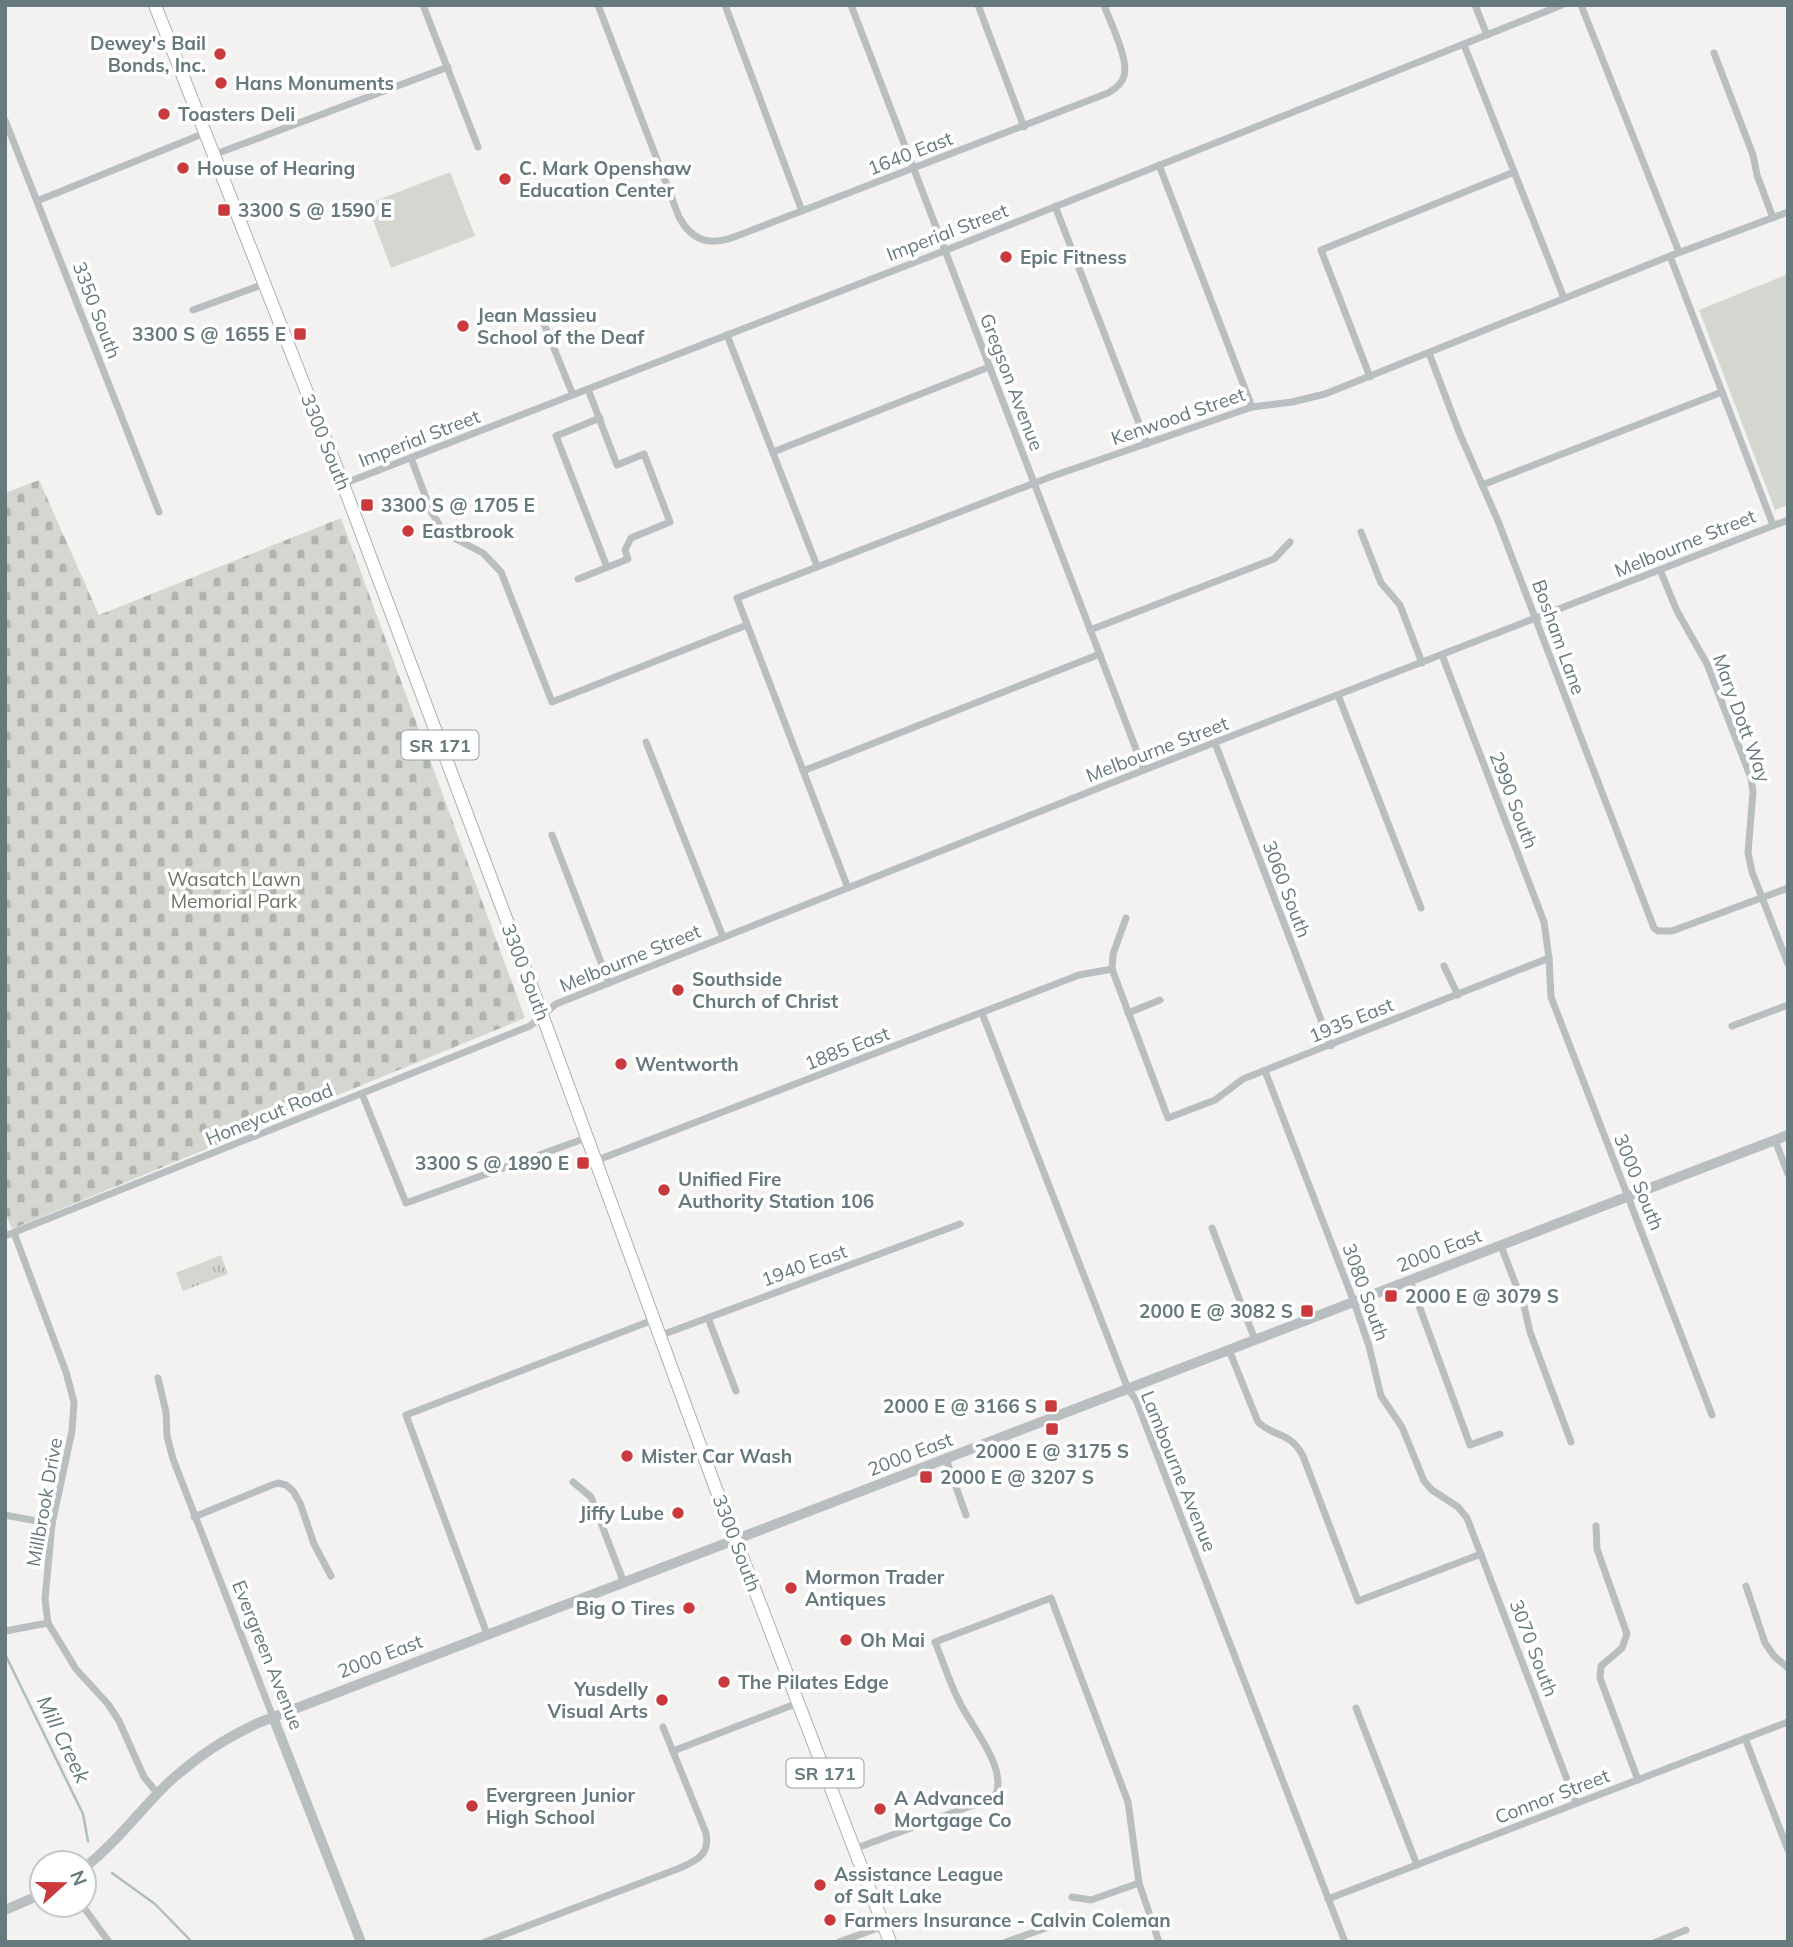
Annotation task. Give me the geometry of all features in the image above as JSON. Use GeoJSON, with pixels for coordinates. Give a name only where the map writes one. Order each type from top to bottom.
{"type":"FeatureCollection","features":[{"type":"Feature","properties":{"kind":"main road","name":"3300 South"},"geometry":{"type":"LineString","coordinates":[[155,5],[343,484],[735,1540],[890,1942]]}},
{"type":"Feature","properties":{"kind":"street"},"geometry":{"type":"LineString","coordinates":[[423,5],[478,147]]}},
{"type":"Feature","properties":{"kind":"street","name":"1640 East"},"geometry":{"type":"LineString","coordinates":[[598,5],[676,210],[687,230],[699,240],[714,242],[728,239],[1101,97],[1115,88],[1124,77],[1123,55],[1104,5]]}},
{"type":"Feature","properties":{"kind":"street"},"geometry":{"type":"LineString","coordinates":[[725,5],[802,211]]}},
{"type":"Feature","properties":{"kind":"street","name":"Gregson Avenue"},"geometry":{"type":"LineString","coordinates":[[852,5],[1144,770]]}},
{"type":"Feature","properties":{"kind":"street"},"geometry":{"type":"LineString","coordinates":[[978,5],[1024,127]]}},
{"type":"Feature","properties":{"kind":"street"},"geometry":{"type":"LineString","coordinates":[[1475,5],[1486,35]]}},
{"type":"Feature","properties":{"kind":"street","name":"Imperial Street"},"geometry":{"type":"LineString","coordinates":[[343,484],[944,251],[1562,5]]}},
{"type":"Feature","properties":{"kind":"street"},"geometry":{"type":"LineString","coordinates":[[1581,5],[1679,252]]}},
{"type":"Feature","properties":{"kind":"street"},"geometry":{"type":"LineString","coordinates":[[1464,45],[1564,299]]}},
{"type":"Feature","properties":{"kind":"street"},"geometry":{"type":"LineString","coordinates":[[1714,53],[1754,155],[1757,175],[1773,218]]}},
{"type":"Feature","properties":{"kind":"street"},"geometry":{"type":"LineString","coordinates":[[214,155],[448,67]]}},
{"type":"Feature","properties":{"kind":"street","name":"3350 South"},"geometry":{"type":"LineString","coordinates":[[5,120],[159,512]]}},
{"type":"Feature","properties":{"kind":"street"},"geometry":{"type":"LineString","coordinates":[[37,201],[205,133]]}},
{"type":"Feature","properties":{"kind":"street"},"geometry":{"type":"LineString","coordinates":[[1159,165],[1252,407]]}},
{"type":"Feature","properties":{"kind":"street"},"geometry":{"type":"LineString","coordinates":[[1370,377],[1321,250],[1514,172]]}},
{"type":"Feature","properties":{"kind":"street"},"geometry":{"type":"LineString","coordinates":[[1055,206],[1147,444]]}},
{"type":"Feature","properties":{"kind":"street","name":"Kenwood Street"},"geometry":{"type":"LineString","coordinates":[[747,625],[737,598],[817,566],[1034,484],[1252,407],[1308,399],[1370,377],[1679,252],[1788,212]]}},
{"type":"Feature","properties":{"kind":"street"},"geometry":{"type":"LineString","coordinates":[[1670,256],[1773,525]]}},
{"type":"Feature","properties":{"kind":"street"},"geometry":{"type":"LineString","coordinates":[[193,310],[264,284]]}},
{"type":"Feature","properties":{"kind":"street"},"geometry":{"type":"LineString","coordinates":[[540,314],[573,395]]}},
{"type":"Feature","properties":{"kind":"street"},"geometry":{"type":"LineString","coordinates":[[727,335],[817,566]]}},
{"type":"Feature","properties":{"kind":"street","name":"Bosham Lane"},"geometry":{"type":"LineString","coordinates":[[1429,353],[1536,618],[1650,922],[1658,931],[1672,931],[1762,897]]}},
{"type":"Feature","properties":{"kind":"street"},"geometry":{"type":"LineString","coordinates":[[773,452],[989,368]]}},
{"type":"Feature","properties":{"kind":"street"},"geometry":{"type":"LineString","coordinates":[[578,579],[628,559],[625,550],[631,538],[670,522],[644,454],[617,464],[588,389]]}},
{"type":"Feature","properties":{"kind":"street"},"geometry":{"type":"LineString","coordinates":[[1482,485],[1722,392]]}},
{"type":"Feature","properties":{"kind":"street"},"geometry":{"type":"LineString","coordinates":[[600,418],[556,436],[607,567]]}},
{"type":"Feature","properties":{"kind":"street"},"geometry":{"type":"LineString","coordinates":[[411,458],[431,511],[440,526],[450,536],[483,553],[501,572],[552,702],[747,625],[848,888]]}},
{"type":"Feature","properties":{"kind":"street","name":"Melbourne Street"},"geometry":{"type":"LineString","coordinates":[[542,1016],[556,1004],[723,937],[1788,520]]}},
{"type":"Feature","properties":{"kind":"street"},"geometry":{"type":"LineString","coordinates":[[1361,531],[1381,583],[1399,605],[1422,663]]}},
{"type":"Feature","properties":{"kind":"street"},"geometry":{"type":"LineString","coordinates":[[1090,630],[1274,559],[1290,542]]}},
{"type":"Feature","properties":{"kind":"street","name":"Mary Dott Way"},"geometry":{"type":"LineString","coordinates":[[1660,570],[1677,611],[1707,664],[1751,778],[1753,792],[1748,853],[1752,872],[1788,964]]}},
{"type":"Feature","properties":{"kind":"street"},"geometry":{"type":"LineString","coordinates":[[803,771],[1100,654]]}},
{"type":"Feature","properties":{"kind":"street","name":"2990 South"},"geometry":{"type":"LineString","coordinates":[[1442,654],[1544,922],[1549,958]]}},
{"type":"Feature","properties":{"kind":"street"},"geometry":{"type":"LineString","coordinates":[[1338,695],[1421,908]]}},
{"type":"Feature","properties":{"kind":"street"},"geometry":{"type":"LineString","coordinates":[[646,742],[723,937]]}},
{"type":"Feature","properties":{"kind":"street","name":"3060 South"},"geometry":{"type":"LineString","coordinates":[[1215,743],[1331,1046]]}},
{"type":"Feature","properties":{"kind":"street"},"geometry":{"type":"LineString","coordinates":[[552,835],[609,983]]}},
{"type":"Feature","properties":{"kind":"street"},"geometry":{"type":"LineString","coordinates":[[1762,897],[1788,888]]}},
{"type":"Feature","properties":{"kind":"street"},"geometry":{"type":"LineString","coordinates":[[1126,918],[1113,954],[1112,969],[1128,1013],[1160,1000]]}},
{"type":"Feature","properties":{"kind":"street","name":"1935 East"},"geometry":{"type":"LineString","coordinates":[[1128,1013],[1168,1118],[1214,1100],[1243,1079],[1549,958]]}},
{"type":"Feature","properties":{"kind":"street","name":"3000 South"},"geometry":{"type":"LineString","coordinates":[[1549,958],[1551,997],[1712,1415]]}},
{"type":"Feature","properties":{"kind":"street"},"geometry":{"type":"LineString","coordinates":[[1444,966],[1458,995]]}},
{"type":"Feature","properties":{"kind":"street","name":"1885 East"},"geometry":{"type":"LineString","coordinates":[[595,1161],[1079,975],[1112,969]]}},
{"type":"Feature","properties":{"kind":"street"},"geometry":{"type":"LineString","coordinates":[[1732,1026],[1788,1005]]}},
{"type":"Feature","properties":{"kind":"street","name":"Lambourne Avenue"},"geometry":{"type":"LineString","coordinates":[[982,1013],[1128,1389],[1136,1400],[1345,1942]]}},
{"type":"Feature","properties":{"kind":"street","name":"Honeycut Road"},"geometry":{"type":"LineString","coordinates":[[5,1236],[530,1026],[542,1016]]}},
{"type":"Feature","properties":{"kind":"street","name":"3080 South"},"geometry":{"type":"LineString","coordinates":[[1265,1071],[1354,1302],[1373,1360],[1381,1396],[1402,1427],[1424,1481],[1432,1490],[1458,1507]]}},
{"type":"Feature","properties":{"kind":"street"},"geometry":{"type":"LineString","coordinates":[[362,1094],[406,1203],[586,1138]]}},
{"type":"Feature","properties":{"kind":"street","name":"2000 East"},"geometry":{"type":"LineString","coordinates":[[98,1856],[185,1769],[218,1745],[273,1717],[1788,1135]]}},
{"type":"Feature","properties":{"kind":"street"},"geometry":{"type":"LineString","coordinates":[[1775,1140],[1788,1174]]}},
{"type":"Feature","properties":{"kind":"street","name":"1940 East"},"geometry":{"type":"LineString","coordinates":[[659,1336],[960,1224]]}},
{"type":"Feature","properties":{"kind":"street"},"geometry":{"type":"LineString","coordinates":[[1212,1228],[1255,1340]]}},
{"type":"Feature","properties":{"kind":"street","name":"Millbrook Drive"},"geometry":{"type":"LineString","coordinates":[[14,1233],[66,1372],[74,1402],[72,1431],[52,1524],[45,1600],[48,1623],[76,1669],[108,1703],[144,1777],[158,1794]]}},
{"type":"Feature","properties":{"kind":"street"},"geometry":{"type":"LineString","coordinates":[[1501,1246],[1571,1442]]}},
{"type":"Feature","properties":{"kind":"street"},"geometry":{"type":"LineString","coordinates":[[1410,1281],[1470,1445],[1500,1434]]}},
{"type":"Feature","properties":{"kind":"street"},"geometry":{"type":"LineString","coordinates":[[708,1318],[736,1391]]}},
{"type":"Feature","properties":{"kind":"street"},"geometry":{"type":"LineString","coordinates":[[487,1634],[406,1415],[653,1320]]}},
{"type":"Feature","properties":{"kind":"street"},"geometry":{"type":"LineString","coordinates":[[1229,1350],[1258,1422],[1265,1428],[1290,1438],[1303,1456],[1358,1601],[1481,1554]]}},
{"type":"Feature","properties":{"kind":"street","name":"Evergreen Avenue"},"geometry":{"type":"LineString","coordinates":[[158,1378],[168,1420],[169,1445],[194,1517],[361,1942]]}},
{"type":"Feature","properties":{"kind":"street"},"geometry":{"type":"LineString","coordinates":[[947,1459],[966,1515]]}},
{"type":"Feature","properties":{"kind":"street"},"geometry":{"type":"LineString","coordinates":[[573,1482],[591,1497],[624,1583]]}},
{"type":"Feature","properties":{"kind":"street"},"geometry":{"type":"LineString","coordinates":[[194,1517],[272,1485],[286,1485],[300,1503],[314,1544],[331,1576]]}},
{"type":"Feature","properties":{"kind":"street","name":"3070 South"},"geometry":{"type":"LineString","coordinates":[[1458,1507],[1468,1518],[1576,1803]]}},
{"type":"Feature","properties":{"kind":"street"},"geometry":{"type":"LineString","coordinates":[[5,1515],[52,1524]]}},
{"type":"Feature","properties":{"kind":"street"},"geometry":{"type":"LineString","coordinates":[[1596,1526],[1597,1549],[1627,1634],[1622,1648],[1601,1666],[1600,1678],[1638,1780]]}},
{"type":"Feature","properties":{"kind":"street"},"geometry":{"type":"LineString","coordinates":[[1746,1586],[1765,1643],[1774,1656],[1788,1668]]}},
{"type":"Feature","properties":{"kind":"street"},"geometry":{"type":"LineString","coordinates":[[854,1849],[987,1800],[996,1794],[998,1779],[986,1747],[957,1697],[936,1642],[1051,1598],[1128,1802],[1139,1884],[1159,1942]]}},
{"type":"Feature","properties":{"kind":"street"},"geometry":{"type":"LineString","coordinates":[[5,1631],[48,1623]]}},
{"type":"Feature","properties":{"kind":"street"},"geometry":{"type":"LineString","coordinates":[[673,1751],[798,1703]]}},
{"type":"Feature","properties":{"kind":"street"},"geometry":{"type":"LineString","coordinates":[[1356,1708],[1417,1865]]}},
{"type":"Feature","properties":{"kind":"street","name":"Connor Street"},"geometry":{"type":"LineString","coordinates":[[1328,1899],[1788,1722]]}},
{"type":"Feature","properties":{"kind":"street"},"geometry":{"type":"LineString","coordinates":[[485,1942],[680,1868],[694,1862],[706,1851],[706,1833],[663,1727]]}},
{"type":"Feature","properties":{"kind":"street"},"geometry":{"type":"LineString","coordinates":[[1745,1738],[1788,1850]]}},
{"type":"Feature","properties":{"kind":"street"},"geometry":{"type":"LineString","coordinates":[[1072,1897],[1091,1900],[1139,1884]]}},
{"type":"Feature","properties":{"kind":"street"},"geometry":{"type":"LineString","coordinates":[[5,1910],[28,1900]]}},
{"type":"Feature","properties":{"kind":"street"},"geometry":{"type":"LineString","coordinates":[[92,1919],[109,1942]]}},
{"type":"Feature","properties":{"kind":"street"},"geometry":{"type":"LineString","coordinates":[[1006,1942],[1060,1923]]}},
{"type":"Feature","properties":{"kind":"street"},"geometry":{"type":"LineString","coordinates":[[839,1942],[884,1926]]}},
{"type":"Feature","properties":{"kind":"street"},"geometry":{"type":"LineString","coordinates":[[1656,1942],[1686,1930]]}},
{"type":"Feature","properties":{"kind":"green space"},"geometry":{"type":"Polygon","coordinates":[[[450,172],[475,236],[391,268],[367,204],[450,172]]]}},
{"type":"Feature","properties":{"kind":"green space"},"geometry":{"type":"Polygon","coordinates":[[[1788,274],[1788,505],[1775,510],[1699,310],[1788,274]]]}},
{"type":"Feature","properties":{"kind":"green space","name":"Wasatch Lawn Memorial Park"},"geometry":{"type":"Polygon","coordinates":[[[39,480],[99,615],[341,518],[525,1018],[12,1229],[5,1212],[5,493],[39,480]]]}},
{"type":"Feature","properties":{"kind":"green space"},"geometry":{"type":"Polygon","coordinates":[[[221,1255],[228,1274],[183,1291],[176,1273],[221,1255]]]}},
{"type":"Feature","properties":{"kind":"waterway","name":"Mill Creek"},"geometry":{"type":"LineString","coordinates":[[5,1654],[83,1814],[88,1841]]}},
{"type":"Feature","properties":{"kind":"waterway","name":"Mill Creek"},"geometry":{"type":"LineString","coordinates":[[112,1873],[155,1904],[192,1942]]}},
{"type":"Feature","properties":{"kind":"place","name":"Dewey's Bail Bonds, Inc."},"geometry":{"type":"Point","coordinates":[220,54]}},
{"type":"Feature","properties":{"kind":"place","name":"Hans Monuments"},"geometry":{"type":"Point","coordinates":[221,83]}},
{"type":"Feature","properties":{"kind":"place","name":"Toasters Deli"},"geometry":{"type":"Point","coordinates":[164,114]}},
{"type":"Feature","properties":{"kind":"place","name":"House of Hearing"},"geometry":{"type":"Point","coordinates":[183,168]}},
{"type":"Feature","properties":{"kind":"place","name":"C. Mark Openshaw Education Center"},"geometry":{"type":"Point","coordinates":[505,179]}},
{"type":"Feature","properties":{"kind":"place","name":"3300 S @ 1590 E"},"geometry":{"type":"Point","coordinates":[224,210]}},
{"type":"Feature","properties":{"kind":"place","name":"Epic Fitness"},"geometry":{"type":"Point","coordinates":[1006,257]}},
{"type":"Feature","properties":{"kind":"place","name":"Jean Massieu School of the Deaf"},"geometry":{"type":"Point","coordinates":[463,326]}},
{"type":"Feature","properties":{"kind":"place","name":"3300 S @ 1655 E"},"geometry":{"type":"Point","coordinates":[300,334]}},
{"type":"Feature","properties":{"kind":"place","name":"3300 S @ 1705 E"},"geometry":{"type":"Point","coordinates":[367,505]}},
{"type":"Feature","properties":{"kind":"place","name":"Eastbrook"},"geometry":{"type":"Point","coordinates":[408,531]}},
{"type":"Feature","properties":{"kind":"place","name":"Southside Church of Christ"},"geometry":{"type":"Point","coordinates":[678,990]}},
{"type":"Feature","properties":{"kind":"place","name":"Wentworth"},"geometry":{"type":"Point","coordinates":[621,1064]}},
{"type":"Feature","properties":{"kind":"place","name":"3300 S @ 1890 E"},"geometry":{"type":"Point","coordinates":[583,1163]}},
{"type":"Feature","properties":{"kind":"place","name":"Unified Fire Authority Station 106"},"geometry":{"type":"Point","coordinates":[664,1190]}},
{"type":"Feature","properties":{"kind":"place","name":"2000 E @ 3079 S"},"geometry":{"type":"Point","coordinates":[1391,1296]}},
{"type":"Feature","properties":{"kind":"place","name":"2000 E @ 3082 S"},"geometry":{"type":"Point","coordinates":[1307,1311]}},
{"type":"Feature","properties":{"kind":"place","name":"2000 E @ 3166 S"},"geometry":{"type":"Point","coordinates":[1051,1406]}},
{"type":"Feature","properties":{"kind":"place","name":"2000 E @ 3175 S"},"geometry":{"type":"Point","coordinates":[1052,1429]}},
{"type":"Feature","properties":{"kind":"place","name":"Mister Car Wash"},"geometry":{"type":"Point","coordinates":[627,1456]}},
{"type":"Feature","properties":{"kind":"place","name":"2000 E @ 3207 S"},"geometry":{"type":"Point","coordinates":[926,1477]}},
{"type":"Feature","properties":{"kind":"place","name":"Jiffy Lube"},"geometry":{"type":"Point","coordinates":[678,1513]}},
{"type":"Feature","properties":{"kind":"place","name":"Mormon Trader Antiques"},"geometry":{"type":"Point","coordinates":[791,1588]}},
{"type":"Feature","properties":{"kind":"place","name":"Big O Tires"},"geometry":{"type":"Point","coordinates":[689,1608]}},
{"type":"Feature","properties":{"kind":"place","name":"Oh Mai"},"geometry":{"type":"Point","coordinates":[846,1640]}},
{"type":"Feature","properties":{"kind":"place","name":"The Pilates Edge"},"geometry":{"type":"Point","coordinates":[724,1682]}},
{"type":"Feature","properties":{"kind":"place","name":"Yusdelly Visual Arts"},"geometry":{"type":"Point","coordinates":[662,1700]}},
{"type":"Feature","properties":{"kind":"place","name":"Evergreen Junior High School"},"geometry":{"type":"Point","coordinates":[472,1806]}},
{"type":"Feature","properties":{"kind":"place","name":"A Advanced Mortgage Co"},"geometry":{"type":"Point","coordinates":[880,1809]}},
{"type":"Feature","properties":{"kind":"place","name":"Assistance League of Salt Lake"},"geometry":{"type":"Point","coordinates":[820,1885]}},
{"type":"Feature","properties":{"kind":"place","name":"Farmers Insurance - Calvin Coleman"},"geometry":{"type":"Point","coordinates":[830,1920]}}]}
